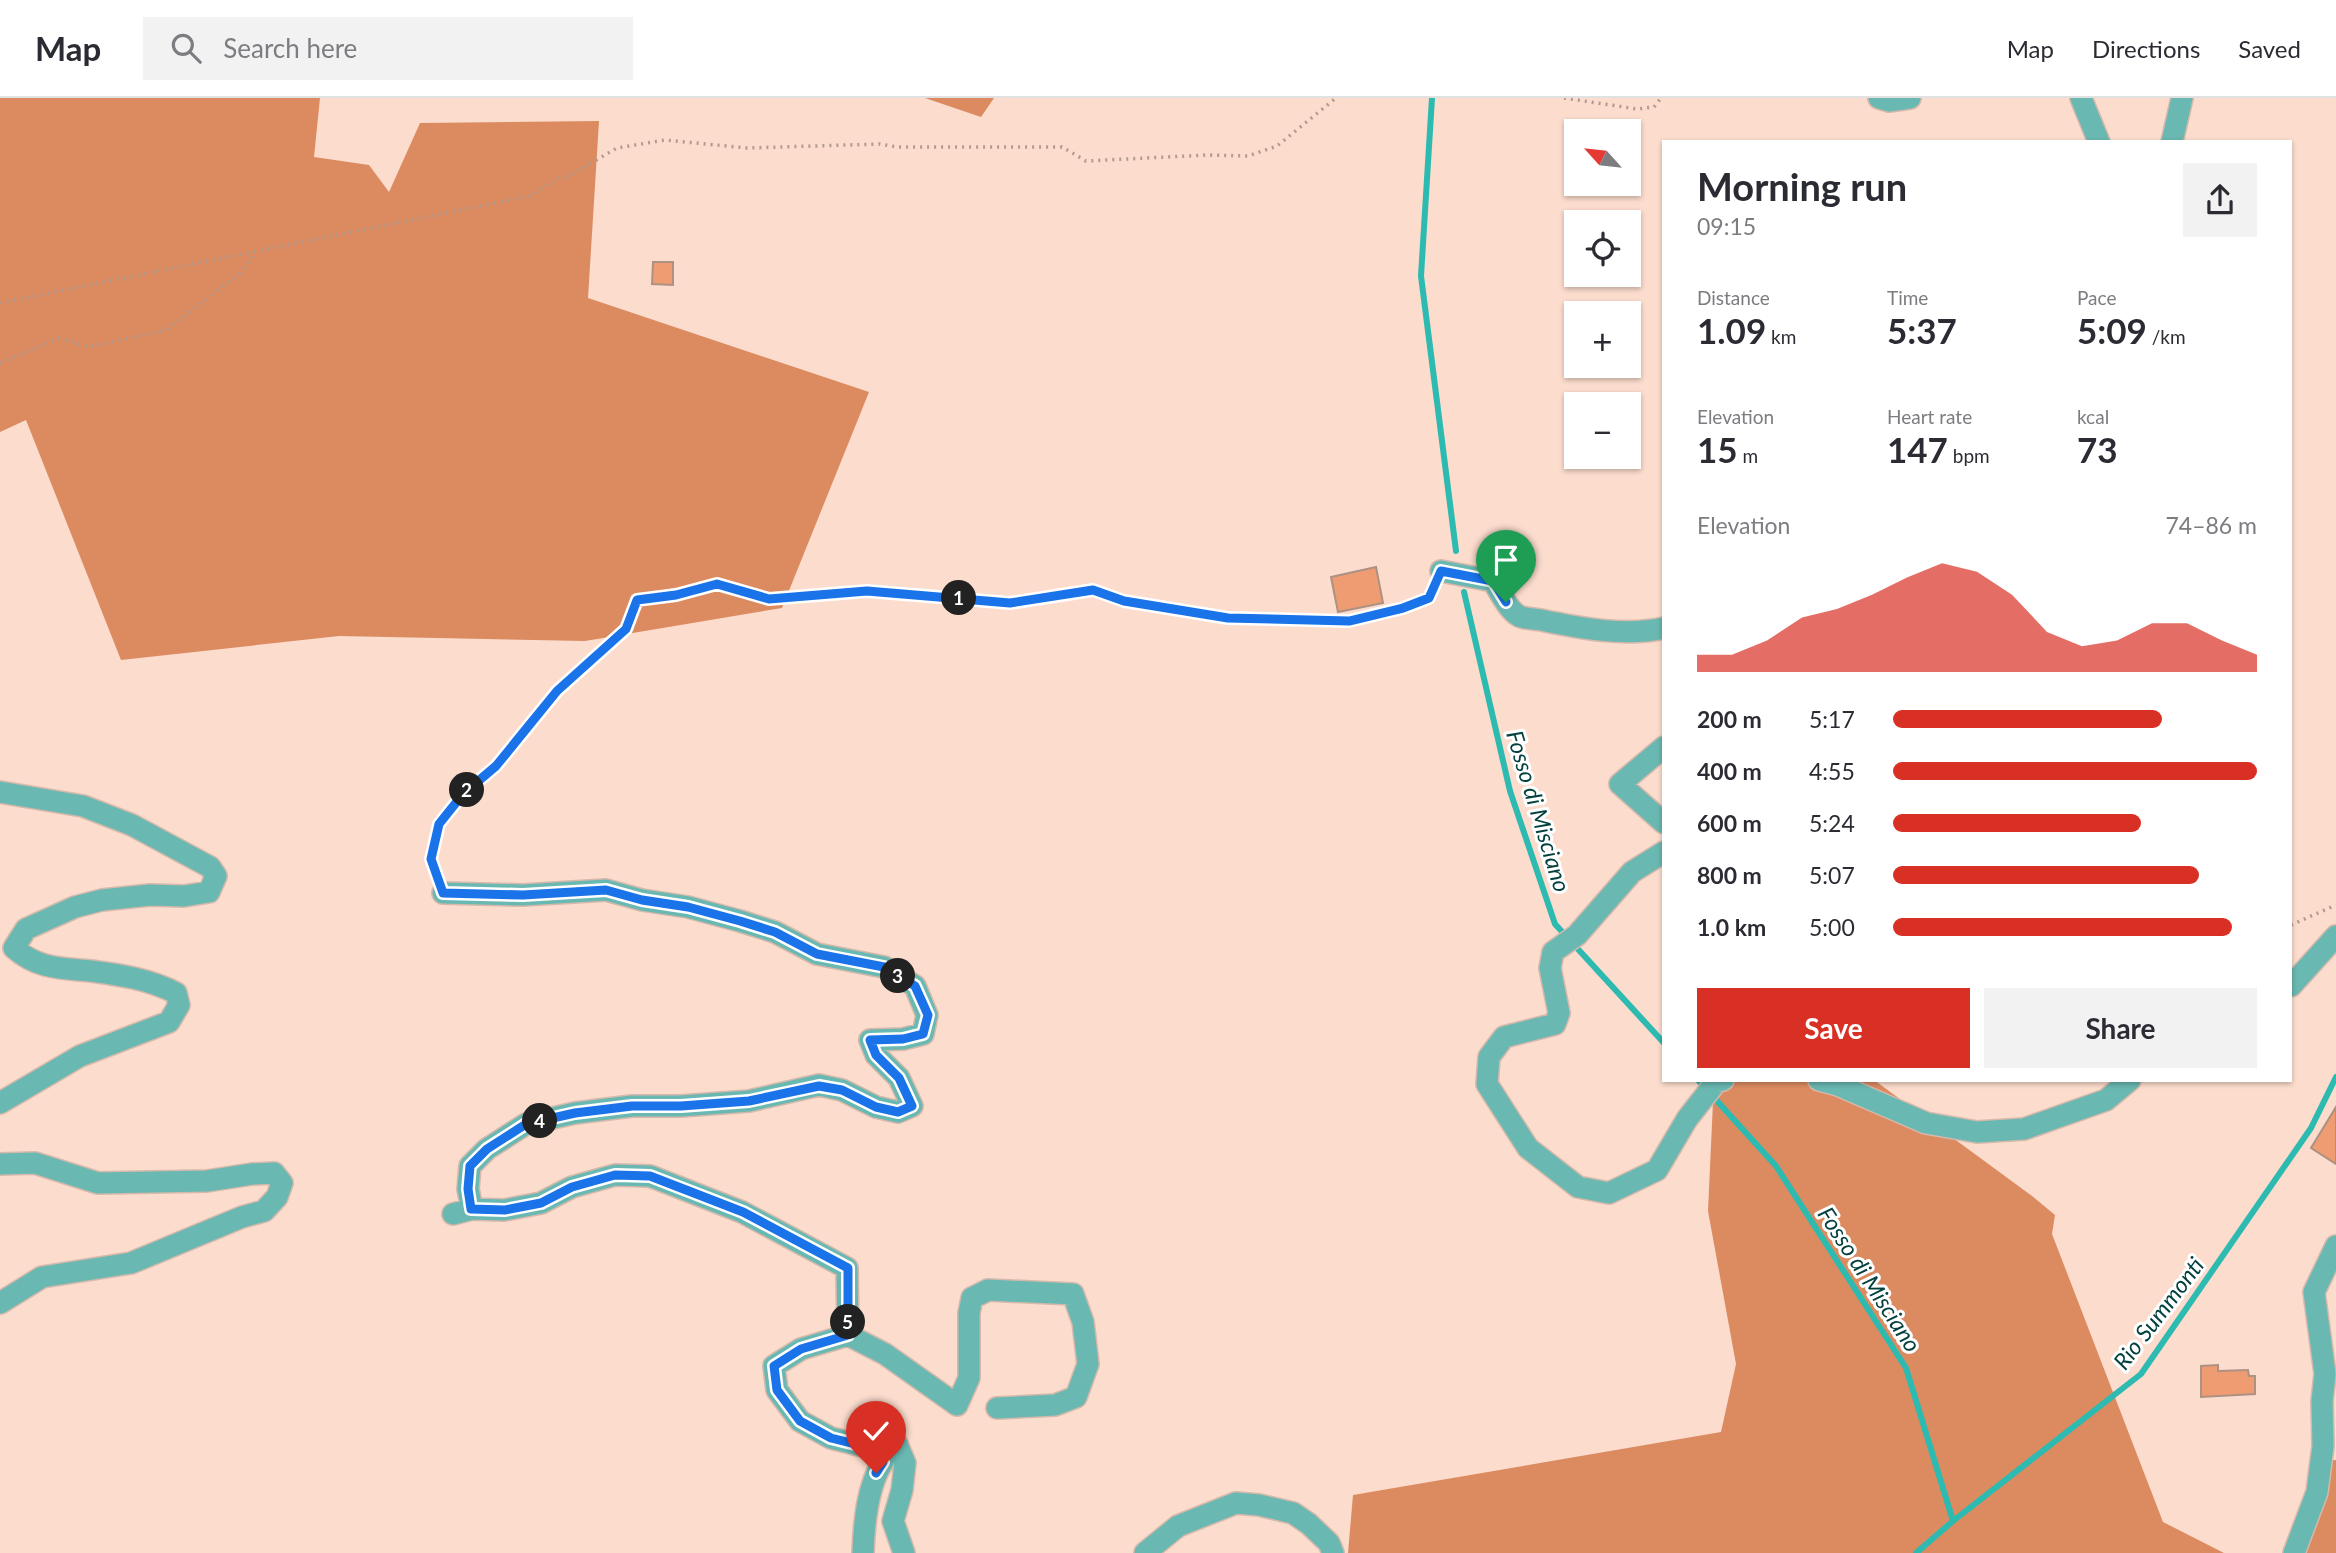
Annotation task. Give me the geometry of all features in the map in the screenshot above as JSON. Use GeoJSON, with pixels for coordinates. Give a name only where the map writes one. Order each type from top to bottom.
{"type":"FeatureCollection","features":[{"type":"Feature","properties":{"kind":"street"},"geometry":{"type":"LineString","coordinates":[[1879,98],[1889,101],[1910,98]]}},
{"type":"Feature","properties":{"kind":"street"},"geometry":{"type":"LineString","coordinates":[[2081,98],[2098,140]]}},
{"type":"Feature","properties":{"kind":"street"},"geometry":{"type":"LineString","coordinates":[[2172,140],[2182,98]]}},
{"type":"Feature","properties":{"kind":"street"},"geometry":{"type":"LineString","coordinates":[[1441,571],[1493,581],[1519,616],[1565,625],[1609,629],[1650,631],[1662,628]]}},
{"type":"Feature","properties":{"kind":"street"},"geometry":{"type":"LineString","coordinates":[[1662,749],[1620,784],[1662,822]]}},
{"type":"Feature","properties":{"kind":"street"},"geometry":{"type":"LineString","coordinates":[[0,792],[83,806],[132,825],[210,867],[216,876],[209,892],[184,896],[150,895],[102,900],[75,907],[26,929],[14,948],[28,960],[50,967],[125,976],[155,983],[176,993],[179,1005],[169,1022],[80,1056],[0,1104]]}},
{"type":"Feature","properties":{"kind":"street"},"geometry":{"type":"LineString","coordinates":[[1662,853],[1632,872],[1577,935],[1553,952],[1550,968],[1559,1013],[1555,1024],[1504,1037],[1489,1057],[1487,1084],[1528,1148],[1578,1187],[1609,1193],[1657,1170],[1687,1119],[1719,1082]]}},
{"type":"Feature","properties":{"kind":"street"},"geometry":{"type":"LineString","coordinates":[[443,893],[523,895],[606,890],[642,900],[688,907],[775,932],[817,954],[884,967],[915,986],[928,1015],[923,1034],[903,1039],[870,1040],[876,1055],[899,1078],[912,1106],[898,1112],[876,1107],[842,1090],[819,1086],[749,1101],[632,1106],[526,1124],[487,1149],[470,1166],[462,1211],[505,1210],[541,1203],[572,1187],[615,1175],[650,1176],[743,1212],[848,1268],[848,1335]]}},
{"type":"Feature","properties":{"kind":"street"},"geometry":{"type":"LineString","coordinates":[[2292,985],[2336,936]]}},
{"type":"Feature","properties":{"kind":"street"},"geometry":{"type":"LineString","coordinates":[[1827,1082],[1926,1123],[1977,1132],[2024,1129],[2106,1100],[2128,1082]]}},
{"type":"Feature","properties":{"kind":"street"},"geometry":{"type":"LineString","coordinates":[[0,1164],[36,1163],[98,1183],[207,1181],[253,1174],[274,1174],[282,1183],[277,1197],[264,1211],[242,1217],[131,1263],[42,1277],[0,1303]]}},
{"type":"Feature","properties":{"kind":"street"},"geometry":{"type":"LineString","coordinates":[[2294,1553],[2317,1492],[2329,1446],[2322,1401],[2325,1374],[2314,1292],[2336,1246]]}},
{"type":"Feature","properties":{"kind":"street"},"geometry":{"type":"LineString","coordinates":[[863,1553],[876,1473],[883,1462],[875,1449],[831,1438],[800,1421],[777,1390],[774,1366],[801,1349],[848,1335],[885,1354],[957,1405],[969,1378],[969,1313],[972,1298],[988,1290],[1073,1294],[1083,1322],[1088,1364],[1076,1396],[1055,1405],[997,1408]]}},
{"type":"Feature","properties":{"kind":"street"},"geometry":{"type":"LineString","coordinates":[[875,1449],[880,1439],[897,1444],[905,1463],[902,1490],[893,1521],[904,1553]]}},
{"type":"Feature","properties":{"kind":"street"},"geometry":{"type":"LineString","coordinates":[[1145,1553],[1178,1526],[1237,1503],[1293,1513],[1329,1543],[1333,1553]]}},
{"type":"Feature","properties":{"kind":"path"},"geometry":{"type":"LineString","coordinates":[[0,303],[530,196],[617,148],[665,140],[747,148],[880,144],[897,147],[1062,147],[1086,161],[1207,155],[1248,156],[1277,146],[1336,98]]}},
{"type":"Feature","properties":{"kind":"path"},"geometry":{"type":"LineString","coordinates":[[1564,98],[1637,108],[1654,107],[1661,98]]}},
{"type":"Feature","properties":{"kind":"path"},"geometry":{"type":"LineString","coordinates":[[0,363],[59,338],[89,347],[166,330],[243,271],[256,252]]}},
{"type":"Feature","properties":{"kind":"path"},"geometry":{"type":"LineString","coordinates":[[443,893],[431,859],[439,824],[463,794],[496,766],[557,691],[626,629],[637,600],[676,595],[717,584],[769,599],[867,591],[1010,603],[1093,590],[1124,601],[1228,618],[1349,621],[1403,608],[1429,598],[1441,571]]}},
{"type":"Feature","properties":{"kind":"path"},"geometry":{"type":"LineString","coordinates":[[2292,926],[2336,905]]}},
{"type":"Feature","properties":{"kind":"shaded area"},"geometry":{"type":"Polygon","coordinates":[[[0,98],[320,98],[314,157],[369,165],[389,192],[420,123],[599,121],[588,298],[869,392],[782,608],[585,641],[339,636],[121,660],[26,420],[0,432],[0,98]]]}},
{"type":"Feature","properties":{"kind":"shaded area"},"geometry":{"type":"Polygon","coordinates":[[[925,98],[994,98],[981,117],[925,98]]]}},
{"type":"Feature","properties":{"kind":"shaded area"},"geometry":{"type":"Polygon","coordinates":[[[1714,1082],[1877,1082],[2055,1215],[2052,1234],[2163,1522],[2224,1553],[1348,1553],[1353,1495],[1721,1432],[1736,1364],[1708,1211],[1714,1082]]]}},
{"type":"Feature","properties":{"kind":"shaded area"},"geometry":{"type":"Polygon","coordinates":[[[2327,1460],[2336,1460],[2336,1553],[2298,1553],[2327,1460]]]}},
{"type":"Feature","properties":{"kind":"building"},"geometry":{"type":"Polygon","coordinates":[[[653,262],[673,262],[673,285],[652,284],[653,262]]]}},
{"type":"Feature","properties":{"kind":"building"},"geometry":{"type":"Polygon","coordinates":[[[1376,567],[1383,603],[1338,612],[1331,577],[1376,567]]]}},
{"type":"Feature","properties":{"kind":"building"},"geometry":{"type":"Polygon","coordinates":[[[2336,1107],[2336,1164],[2311,1148],[2336,1107]]]}},
{"type":"Feature","properties":{"kind":"building"},"geometry":{"type":"Polygon","coordinates":[[[2218,1365],[2218,1371],[2248,1370],[2249,1376],[2255,1376],[2255,1394],[2201,1397],[2201,1366],[2218,1365]]]}},
{"type":"Feature","properties":{"kind":"waterway","name":"Fosso di Misciano"},"geometry":{"type":"LineString","coordinates":[[1432,98],[1421,276],[1456,551]]}},
{"type":"Feature","properties":{"kind":"waterway","name":"Fosso di Misciano"},"geometry":{"type":"LineString","coordinates":[[1464,592],[1510,791],[1555,924],[1662,1041]]}},
{"type":"Feature","properties":{"kind":"waterway","name":"Rio Summonti"},"geometry":{"type":"LineString","coordinates":[[1953,1521],[2141,1374],[2311,1128],[2336,1077]]}},
{"type":"Feature","properties":{"kind":"waterway","name":"Fosso di Misciano"},"geometry":{"type":"LineString","coordinates":[[1700,1082],[1776,1166],[1906,1368],[1953,1521],[1916,1553]]}},
{"type":"Feature","properties":{"kind":"route"},"geometry":{"type":"LineString","coordinates":[[876,1473],[883,1462],[875,1449],[831,1438],[800,1421],[777,1390],[774,1366],[801,1349],[848,1335],[848,1268],[743,1212],[650,1176],[615,1175],[572,1187],[541,1203],[505,1210],[471,1209],[468,1189],[470,1166],[487,1149],[526,1124],[575,1113],[632,1106],[749,1101],[819,1086],[842,1090],[876,1107],[898,1112],[912,1106],[899,1078],[876,1055],[870,1040],[903,1039],[923,1034],[928,1015],[915,986],[884,967],[817,954],[775,932],[740,921],[606,890],[523,895],[443,893],[431,859],[439,824],[463,794],[496,766],[557,691],[626,629],[637,600],[676,595],[717,584],[769,599],[867,591],[1010,603],[1062,597],[1093,590],[1124,601],[1228,618],[1349,621],[1374,617],[1429,598],[1441,571],[1493,581],[1506,602]]}}]}
